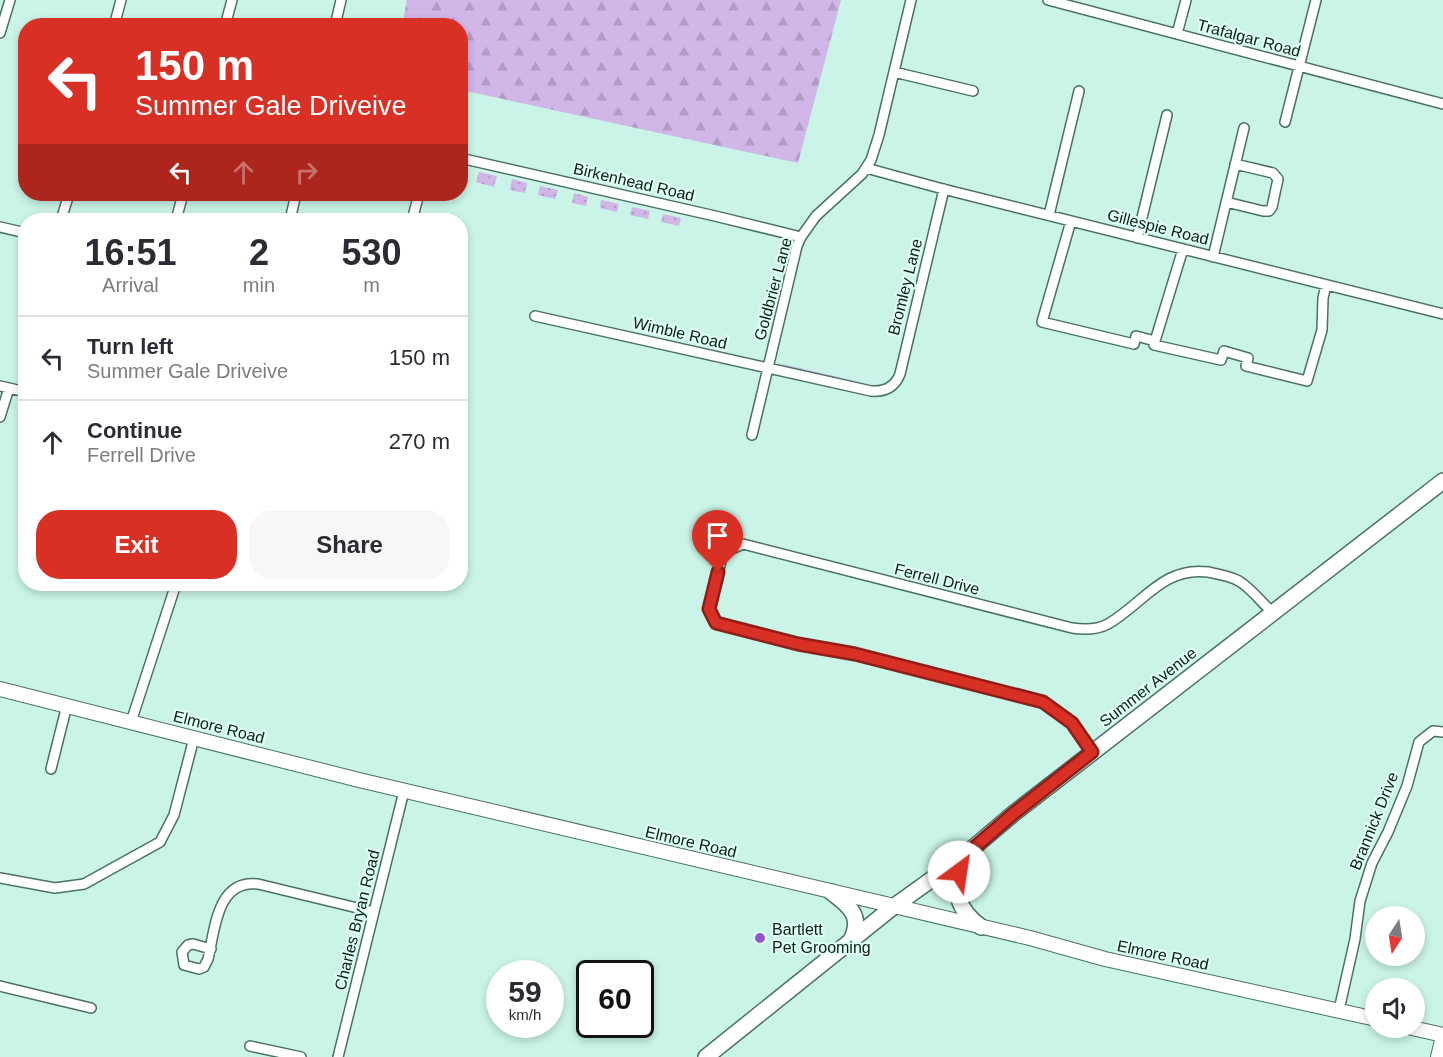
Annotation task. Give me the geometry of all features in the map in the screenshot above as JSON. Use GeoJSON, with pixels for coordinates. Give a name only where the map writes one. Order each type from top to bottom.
{"type":"FeatureCollection","features":[{"type":"Feature","properties":{"kind":"main road","name":"Summer Avenue"},"geometry":{"type":"LineString","coordinates":[[706,1057],[893,907],[960,860],[1013,814],[1092,752],[1443,481]]}},
{"type":"Feature","properties":{"kind":"main road"},"geometry":{"type":"LineString","coordinates":[[960,860],[958,900],[964,912],[981,927]]}},
{"type":"Feature","properties":{"kind":"main road"},"geometry":{"type":"LineString","coordinates":[[831,892],[854,912],[855,928],[850,942]]}},
{"type":"Feature","properties":{"kind":"street"},"geometry":{"type":"LineString","coordinates":[[0,33],[10,0]]}},
{"type":"Feature","properties":{"kind":"street"},"geometry":{"type":"LineString","coordinates":[[116,18],[121,0]]}},
{"type":"Feature","properties":{"kind":"street"},"geometry":{"type":"LineString","coordinates":[[227,18],[232,0]]}},
{"type":"Feature","properties":{"kind":"street"},"geometry":{"type":"LineString","coordinates":[[337,18],[341,0]]}},
{"type":"Feature","properties":{"kind":"street","name":"Goldbrier Lane"},"geometry":{"type":"LineString","coordinates":[[752,435],[801,237],[824,207],[866,168],[876,145],[911,0]]}},
{"type":"Feature","properties":{"kind":"street","name":"Trafalgar Road"},"geometry":{"type":"LineString","coordinates":[[1048,0],[1443,104]]}},
{"type":"Feature","properties":{"kind":"street"},"geometry":{"type":"LineString","coordinates":[[1177,34],[1185,0]]}},
{"type":"Feature","properties":{"kind":"street"},"geometry":{"type":"LineString","coordinates":[[1286,122],[1316,0]]}},
{"type":"Feature","properties":{"kind":"street"},"geometry":{"type":"LineString","coordinates":[[894,72],[973,91]]}},
{"type":"Feature","properties":{"kind":"street"},"geometry":{"type":"LineString","coordinates":[[1049,215],[1079,91]]}},
{"type":"Feature","properties":{"kind":"street"},"geometry":{"type":"LineString","coordinates":[[1137,238],[1167,115]]}},
{"type":"Feature","properties":{"kind":"street"},"geometry":{"type":"LineString","coordinates":[[1213,257],[1244,128]]}},
{"type":"Feature","properties":{"kind":"street","name":"Birkenhead Road"},"geometry":{"type":"LineString","coordinates":[[468,160],[801,237]]}},
{"type":"Feature","properties":{"kind":"street"},"geometry":{"type":"LineString","coordinates":[[1226,202],[1263,211],[1269,211],[1272,207],[1277,176],[1274,173],[1236,164]]}},
{"type":"Feature","properties":{"kind":"street","name":"Gillespie Road"},"geometry":{"type":"LineString","coordinates":[[866,168],[1443,314]]}},
{"type":"Feature","properties":{"kind":"street","name":"Bromley Lane"},"geometry":{"type":"LineString","coordinates":[[889,389],[898,380],[900,374],[944,189]]}},
{"type":"Feature","properties":{"kind":"street"},"geometry":{"type":"LineString","coordinates":[[1071,221],[1042,322],[1134,344],[1136,336],[1155,341]]}},
{"type":"Feature","properties":{"kind":"street"},"geometry":{"type":"LineString","coordinates":[[0,227],[18,231]]}},
{"type":"Feature","properties":{"kind":"street"},"geometry":{"type":"LineString","coordinates":[[1183,249],[1154,345],[1221,360],[1224,351],[1248,358],[1246,366],[1307,381],[1322,330],[1323,298],[1326,285]]}},
{"type":"Feature","properties":{"kind":"street","name":"Wimble Road"},"geometry":{"type":"LineString","coordinates":[[535,316],[872,392],[889,389]]}},
{"type":"Feature","properties":{"kind":"street"},"geometry":{"type":"LineString","coordinates":[[0,417],[4,387]]}},
{"type":"Feature","properties":{"kind":"street"},"geometry":{"type":"LineString","coordinates":[[889,389],[895,398]]}},
{"type":"Feature","properties":{"kind":"street","name":"Ferrell Drive"},"geometry":{"type":"LineString","coordinates":[[1092,752],[1072,723],[1043,702],[716,623],[709,609],[723,553],[743,544],[1072,628],[1095,629],[1108,624],[1161,584],[1177,574],[1188,571],[1213,573],[1239,581],[1273,613]]}},
{"type":"Feature","properties":{"kind":"street"},"geometry":{"type":"LineString","coordinates":[[131,722],[174,591]]}},
{"type":"Feature","properties":{"kind":"street","name":"Elmore Road"},"geometry":{"type":"LineString","coordinates":[[0,689],[404,790],[981,927],[1105,959],[1365,1016]]}},
{"type":"Feature","properties":{"kind":"street"},"geometry":{"type":"LineString","coordinates":[[51,769],[67,705]]}},
{"type":"Feature","properties":{"kind":"street","name":"Brannick Drive"},"geometry":{"type":"LineString","coordinates":[[1339,1010],[1355,939],[1360,901],[1371,863],[1407,786],[1419,742],[1433,731],[1443,732]]}},
{"type":"Feature","properties":{"kind":"street"},"geometry":{"type":"LineString","coordinates":[[0,878],[55,888],[84,884],[160,842],[174,815],[194,738]]}},
{"type":"Feature","properties":{"kind":"street","name":"Charles Bryan Road"},"geometry":{"type":"LineString","coordinates":[[338,1057],[404,790]]}},
{"type":"Feature","properties":{"kind":"street"},"geometry":{"type":"LineString","coordinates":[[211,949],[223,902],[229,892],[243,884],[258,884],[374,912]]}},
{"type":"Feature","properties":{"kind":"street"},"geometry":{"type":"LineString","coordinates":[[0,986],[91,1008]]}},
{"type":"Feature","properties":{"kind":"street"},"geometry":{"type":"LineString","coordinates":[[1425,1031],[1443,1035],[1438,1057]]}},
{"type":"Feature","properties":{"kind":"street"},"geometry":{"type":"LineString","coordinates":[[250,1046],[301,1057]]}},
{"type":"Feature","properties":{"kind":"green space"},"geometry":{"type":"Polygon","coordinates":[[[407,0],[841,0],[798,163],[468,92],[468,18],[403,18],[407,0]]]}},
{"type":"Feature","properties":{"kind":"green space"},"geometry":{"type":"Polygon","coordinates":[[[479,172],[497,176],[494,187],[476,182],[479,172]]]}},
{"type":"Feature","properties":{"kind":"green space"},"geometry":{"type":"Polygon","coordinates":[[[512,179],[527,183],[525,193],[510,190],[512,179]]]}},
{"type":"Feature","properties":{"kind":"green space"},"geometry":{"type":"Polygon","coordinates":[[[540,186],[558,190],[555,199],[538,195],[540,186]]]}},
{"type":"Feature","properties":{"kind":"green space"},"geometry":{"type":"Polygon","coordinates":[[[574,193],[588,197],[586,206],[572,203],[574,193]]]}},
{"type":"Feature","properties":{"kind":"green space"},"geometry":{"type":"Polygon","coordinates":[[[601,200],[619,204],[617,212],[600,208],[601,200]]]}},
{"type":"Feature","properties":{"kind":"green space"},"geometry":{"type":"Polygon","coordinates":[[[632,207],[650,211],[648,219],[630,215],[632,207]]]}},
{"type":"Feature","properties":{"kind":"green space"},"geometry":{"type":"Polygon","coordinates":[[[663,214],[681,218],[679,226],[661,222],[663,214]]]}},
{"type":"Feature","properties":{"kind":"green space"},"geometry":{"type":"Polygon","coordinates":[[[782,364],[877,386],[786,367],[782,364]]]}},
{"type":"Feature","properties":{"kind":"place","name":"Bartlett Pet Grooming"},"geometry":{"type":"Point","coordinates":[760,938]}},
{"type":"Feature","properties":{"kind":"route"},"geometry":{"type":"LineString","coordinates":[[718,572],[709,609],[716,623],[798,644],[855,654],[1043,702],[1072,723],[1092,752],[1013,814],[960,860],[959,872]]}}]}
